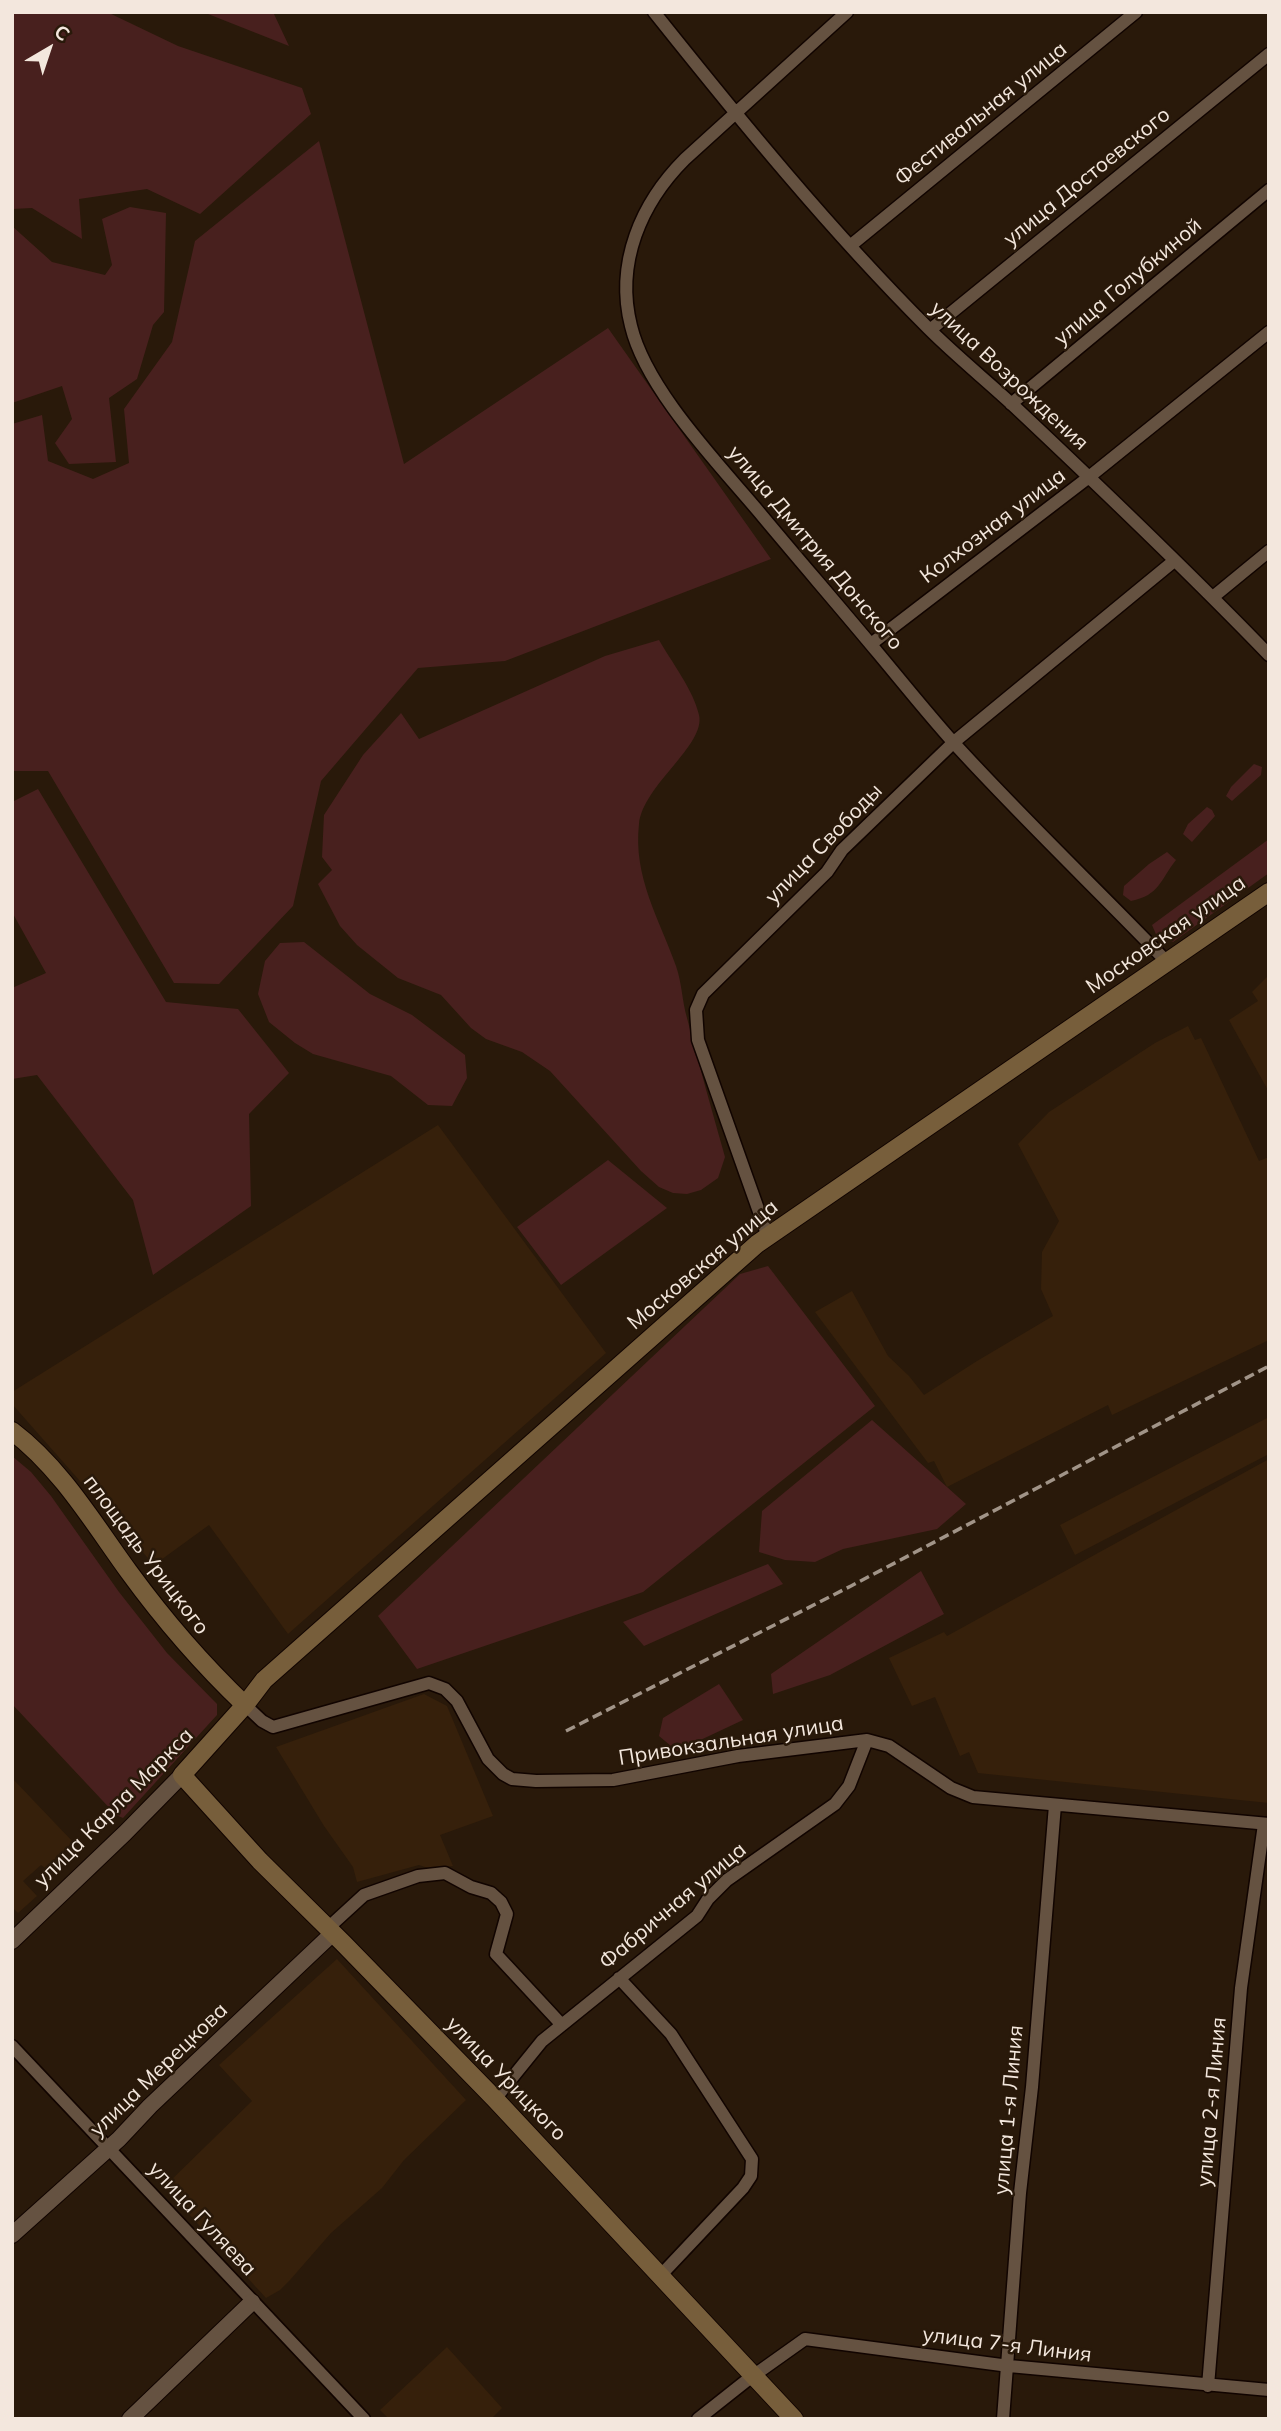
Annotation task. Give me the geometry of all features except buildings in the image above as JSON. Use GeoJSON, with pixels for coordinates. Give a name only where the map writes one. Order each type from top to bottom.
{"type":"FeatureCollection","features":[{"type":"Feature","properties":{"kind":"main road","name":"Московская улица"},"geometry":{"type":"LineString","coordinates":[[245,1705],[264,1679],[737,1261],[1269,892]]}},
{"type":"Feature","properties":{"kind":"main road","name":"площадь Урицкого"},"geometry":{"type":"LineString","coordinates":[[12,1432],[27,1442],[56,1474],[142,1591],[195,1656],[245,1705]]}},
{"type":"Feature","properties":{"kind":"main road","name":"улица Карла Маркса"},"geometry":{"type":"LineString","coordinates":[[182,1775],[245,1705]]}},
{"type":"Feature","properties":{"kind":"main road","name":"улица Урицкого"},"geometry":{"type":"LineString","coordinates":[[182,1775],[260,1861],[495,2099],[794,2419]]}},
{"type":"Feature","properties":{"kind":"street","name":"улица Возрождения"},"geometry":{"type":"LineString","coordinates":[[653,12],[735,113],[850,246],[930,330],[1089,477],[1269,655]]}},
{"type":"Feature","properties":{"kind":"street","name":"улица Дмитрия Донского"},"geometry":{"type":"LineString","coordinates":[[847,12],[668,176],[648,204],[635,235],[626,280],[626,304],[631,328],[640,354],[653,378],[692,431],[871,644],[954,742],[1167,962]]}},
{"type":"Feature","properties":{"kind":"street","name":"Фестивальная улица"},"geometry":{"type":"LineString","coordinates":[[850,246],[1136,12]]}},
{"type":"Feature","properties":{"kind":"street","name":"улица Достоевского"},"geometry":{"type":"LineString","coordinates":[[930,330],[1269,54]]}},
{"type":"Feature","properties":{"kind":"street","name":"улица Голубкиной"},"geometry":{"type":"LineString","coordinates":[[1011,404],[1269,191]]}},
{"type":"Feature","properties":{"kind":"street","name":"Колхозная улица"},"geometry":{"type":"LineString","coordinates":[[871,644],[1089,477],[1269,332]]}},
{"type":"Feature","properties":{"kind":"street"},"geometry":{"type":"LineString","coordinates":[[1213,597],[1269,551]]}},
{"type":"Feature","properties":{"kind":"street","name":"улица Свободы"},"geometry":{"type":"LineString","coordinates":[[768,1237],[698,1040],[696,1010],[703,994],[827,872],[842,850],[954,742],[1174,561]]}},
{"type":"Feature","properties":{"kind":"street","name":"Привокзальная улица"},"geometry":{"type":"LineString","coordinates":[[245,1705],[273,1727],[429,1683],[445,1689],[457,1701],[488,1759],[512,1779],[613,1780],[738,1756],[867,1740],[889,1746],[961,1793],[973,1797],[1266,1824]]}},
{"type":"Feature","properties":{"kind":"street","name":"Фабричная улица"},"geometry":{"type":"LineString","coordinates":[[495,2099],[542,2041],[561,2024],[697,1916],[708,1899],[727,1880],[835,1804],[849,1786],[867,1740]]}},
{"type":"Feature","properties":{"kind":"street","name":"улица Карла Маркса"},"geometry":{"type":"LineString","coordinates":[[12,1941],[182,1775]]}},
{"type":"Feature","properties":{"kind":"street","name":"улица 1-я Линия"},"geometry":{"type":"LineString","coordinates":[[1003,2419],[1020,2193],[1032,2087],[1055,1805]]}},
{"type":"Feature","properties":{"kind":"street","name":"улица 2-я Линия"},"geometry":{"type":"LineString","coordinates":[[1208,2386],[1241,1988],[1266,1824]]}},
{"type":"Feature","properties":{"kind":"street"},"geometry":{"type":"LineString","coordinates":[[330,1930],[364,1895],[418,1876],[445,1873],[491,1894],[501,1902],[507,1914],[496,1954],[561,2024]]}},
{"type":"Feature","properties":{"kind":"street","name":"улица Мерецкова"},"geometry":{"type":"LineString","coordinates":[[12,2235],[110,2148],[330,1930]]}},
{"type":"Feature","properties":{"kind":"street"},"geometry":{"type":"LineString","coordinates":[[619,1978],[671,2034],[752,2159],[751,2176],[743,2188],[661,2274]]}},
{"type":"Feature","properties":{"kind":"street","name":"улица Гуляева"},"geometry":{"type":"LineString","coordinates":[[12,2046],[364,2419]]}},
{"type":"Feature","properties":{"kind":"street"},"geometry":{"type":"LineString","coordinates":[[130,2419],[252,2302]]}},
{"type":"Feature","properties":{"kind":"street","name":"улица 7-я Линия"},"geometry":{"type":"LineString","coordinates":[[698,2419],[805,2339],[1009,2366],[1269,2390]]}},
{"type":"Feature","properties":{"kind":"shaded area"},"geometry":{"type":"Polygon","coordinates":[[[12,12],[107,12],[178,46],[302,88],[311,114],[200,214],[147,189],[79,199],[82,239],[32,208],[12,209],[12,12]]]}},
{"type":"Feature","properties":{"kind":"shaded area"},"geometry":{"type":"Polygon","coordinates":[[[203,12],[273,12],[289,46],[203,12]]]}},
{"type":"Feature","properties":{"kind":"shaded area"},"geometry":{"type":"Polygon","coordinates":[[[319,141],[404,464],[608,328],[771,559],[505,661],[418,668],[321,781],[293,906],[219,984],[174,983],[48,771],[12,771],[12,424],[42,415],[48,461],[93,479],[129,463],[124,409],[172,342],[195,241],[319,141]]]}},
{"type":"Feature","properties":{"kind":"shaded area"},"geometry":{"type":"Polygon","coordinates":[[[130,207],[166,213],[164,312],[153,325],[137,379],[109,398],[116,462],[69,464],[55,443],[72,419],[62,386],[12,403],[12,226],[52,262],[105,275],[112,265],[102,219],[130,207]]]}},
{"type":"Feature","properties":{"kind":"shaded area"},"geometry":{"type":"Polygon","coordinates":[[[659,640],[692,696],[699,715],[699,727],[643,809],[639,824],[640,862],[649,897],[678,972],[685,1012],[725,1157],[718,1178],[701,1190],[687,1194],[673,1193],[659,1187],[641,1171],[550,1071],[522,1052],[486,1039],[471,1028],[441,995],[398,978],[357,945],[340,926],[318,884],[332,870],[322,857],[324,815],[363,755],[401,713],[419,739],[605,656],[659,640]]]}},
{"type":"Feature","properties":{"kind":"shaded area"},"geometry":{"type":"Polygon","coordinates":[[[1254,764],[1262,767],[1261,775],[1232,801],[1226,796],[1231,787],[1254,764]]]}},
{"type":"Feature","properties":{"kind":"shaded area"},"geometry":{"type":"Polygon","coordinates":[[[38,789],[166,1002],[238,1009],[289,1073],[249,1114],[251,1206],[153,1275],[133,1200],[37,1075],[12,1079],[12,988],[46,973],[12,912],[12,802],[38,789]]]}},
{"type":"Feature","properties":{"kind":"shaded area"},"geometry":{"type":"Polygon","coordinates":[[[1207,807],[1215,816],[1192,842],[1183,834],[1188,824],[1207,807]]]}},
{"type":"Feature","properties":{"kind":"shaded area"},"geometry":{"type":"Polygon","coordinates":[[[1269,839],[1269,873],[1173,942],[1158,939],[1152,925],[1269,839]]]}},
{"type":"Feature","properties":{"kind":"shaded area"},"geometry":{"type":"Polygon","coordinates":[[[1167,852],[1176,860],[1154,891],[1131,901],[1123,895],[1124,886],[1167,852]]]}},
{"type":"Feature","properties":{"kind":"shaded area"},"geometry":{"type":"Polygon","coordinates":[[[304,942],[370,994],[412,1015],[465,1055],[467,1078],[452,1106],[428,1105],[391,1076],[313,1054],[269,1022],[258,994],[265,961],[280,943],[304,942]]]}},
{"type":"Feature","properties":{"kind":"shaded area"},"geometry":{"type":"Polygon","coordinates":[[[1269,975],[1269,1092],[1229,1020],[1258,1001],[1252,992],[1269,975]]]}},
{"type":"Feature","properties":{"kind":"shaded area"},"geometry":{"type":"Polygon","coordinates":[[[1188,1026],[1195,1040],[1201,1038],[1259,1161],[1269,1157],[1269,1340],[1112,1415],[1108,1405],[947,1487],[934,1461],[928,1463],[815,1312],[852,1291],[888,1356],[924,1395],[1053,1316],[1041,1289],[1042,1252],[1059,1221],[1018,1144],[1049,1112],[1155,1043],[1188,1026]]]}},
{"type":"Feature","properties":{"kind":"shaded area"},"geometry":{"type":"Polygon","coordinates":[[[438,1125],[606,1353],[288,1634],[209,1525],[154,1565],[12,1404],[12,1392],[438,1125]]]}},
{"type":"Feature","properties":{"kind":"shaded area"},"geometry":{"type":"Polygon","coordinates":[[[608,1160],[667,1208],[561,1285],[517,1227],[608,1160]]]}},
{"type":"Feature","properties":{"kind":"shaded area"},"geometry":{"type":"Polygon","coordinates":[[[768,1266],[875,1406],[643,1592],[417,1669],[378,1616],[740,1274],[768,1266]]]}},
{"type":"Feature","properties":{"kind":"shaded area"},"geometry":{"type":"Polygon","coordinates":[[[1269,1417],[1269,1454],[1075,1555],[1060,1525],[1269,1417]]]}},
{"type":"Feature","properties":{"kind":"shaded area"},"geometry":{"type":"Polygon","coordinates":[[[872,1420],[966,1504],[937,1529],[843,1549],[815,1562],[785,1560],[759,1552],[762,1511],[872,1420]]]}},
{"type":"Feature","properties":{"kind":"shaded area"},"geometry":{"type":"Polygon","coordinates":[[[12,1456],[31,1472],[51,1496],[119,1592],[167,1653],[217,1704],[217,1715],[123,1818],[116,1815],[12,1704],[12,1456]]]}},
{"type":"Feature","properties":{"kind":"shaded area"},"geometry":{"type":"Polygon","coordinates":[[[1269,1459],[1269,1803],[978,1773],[969,1752],[960,1756],[935,1697],[912,1706],[889,1658],[944,1632],[947,1636],[1269,1459]]]}},
{"type":"Feature","properties":{"kind":"shaded area"},"geometry":{"type":"Polygon","coordinates":[[[768,1564],[783,1584],[644,1646],[623,1622],[768,1564]]]}},
{"type":"Feature","properties":{"kind":"shaded area"},"geometry":{"type":"Polygon","coordinates":[[[921,1571],[944,1614],[830,1675],[773,1694],[771,1674],[921,1571]]]}},
{"type":"Feature","properties":{"kind":"shaded area"},"geometry":{"type":"Polygon","coordinates":[[[719,1684],[743,1720],[677,1751],[659,1736],[663,1718],[719,1684]]]}},
{"type":"Feature","properties":{"kind":"shaded area"},"geometry":{"type":"Polygon","coordinates":[[[424,1694],[447,1706],[493,1816],[440,1835],[453,1866],[428,1868],[419,1865],[357,1882],[353,1867],[324,1826],[276,1747],[424,1694]]]}},
{"type":"Feature","properties":{"kind":"shaded area"},"geometry":{"type":"Polygon","coordinates":[[[12,1778],[73,1842],[45,1868],[41,1865],[23,1881],[37,1896],[18,1913],[12,1907],[12,1778]]]}},
{"type":"Feature","properties":{"kind":"shaded area"},"geometry":{"type":"Polygon","coordinates":[[[337,1959],[466,2100],[404,2160],[382,2188],[331,2233],[280,2290],[266,2298],[164,2187],[252,2101],[219,2065],[337,1959]]]}},
{"type":"Feature","properties":{"kind":"shaded area"},"geometry":{"type":"Polygon","coordinates":[[[447,2347],[502,2408],[491,2419],[389,2419],[380,2410],[447,2347]]]}},
{"type":"Feature","properties":{"kind":"railway"},"geometry":{"type":"LineString","coordinates":[[566,1731],[851,1586],[1269,1366]]}}]}
